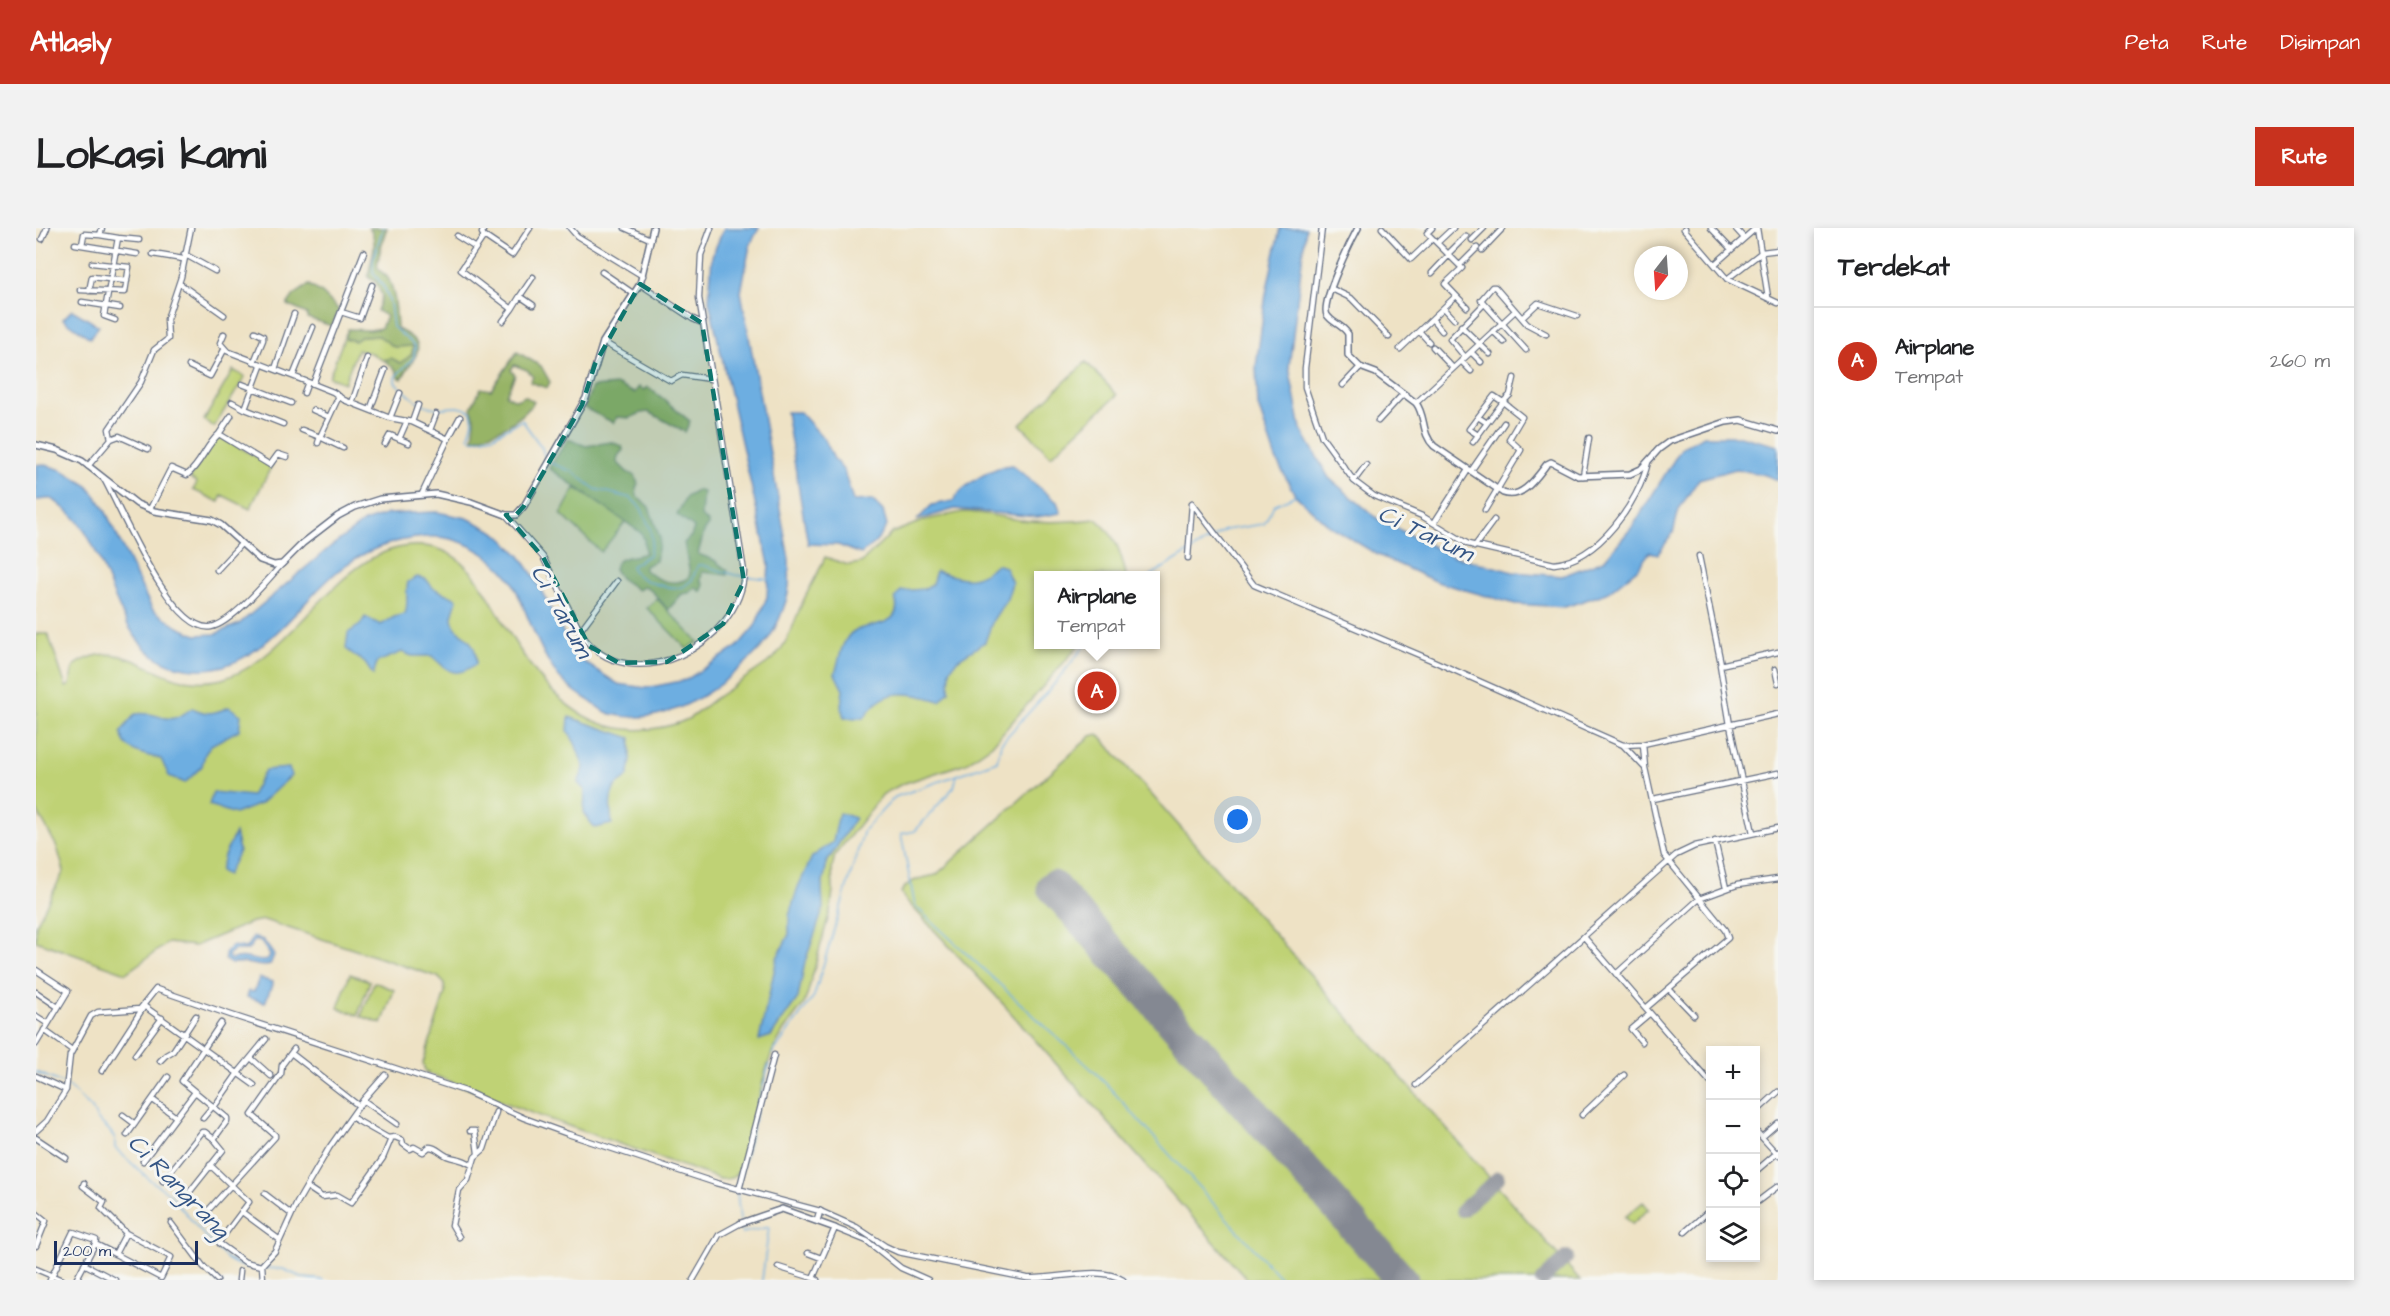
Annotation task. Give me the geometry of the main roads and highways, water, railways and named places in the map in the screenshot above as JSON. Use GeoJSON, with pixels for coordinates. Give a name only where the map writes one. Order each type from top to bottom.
{"type":"FeatureCollection","features":[{"type":"Feature","properties":{"kind":"water"},"geometry":{"type":"Polygon","coordinates":[[[724,228],[759,228],[750,245],[741,292],[789,559],[789,586],[779,619],[761,648],[730,677],[712,690],[674,710],[654,716],[633,717],[611,714],[577,693],[562,680],[550,664],[514,585],[501,568],[472,547],[438,537],[414,538],[390,543],[347,564],[320,587],[267,641],[248,655],[226,665],[203,669],[176,666],[154,656],[137,639],[124,618],[94,547],[81,526],[54,500],[36,500],[36,465],[42,464],[62,470],[88,486],[103,506],[152,609],[178,627],[196,635],[215,634],[239,624],[330,547],[364,522],[388,514],[437,512],[467,518],[495,532],[520,556],[533,575],[576,657],[618,684],[646,688],[686,680],[737,647],[755,626],[767,597],[769,564],[709,301],[712,256],[724,228]]]}},
{"type":"Feature","properties":{"kind":"water"},"geometry":{"type":"Polygon","coordinates":[[[1280,228],[1306,228],[1289,367],[1301,429],[1329,478],[1378,519],[1450,555],[1513,572],[1562,576],[1604,560],[1633,526],[1682,447],[1704,436],[1740,436],[1778,446],[1778,480],[1736,469],[1699,479],[1679,509],[1673,533],[1658,554],[1650,552],[1637,569],[1607,593],[1565,607],[1515,604],[1437,582],[1378,555],[1328,525],[1295,495],[1276,459],[1258,406],[1256,367],[1266,294],[1280,228]]]}},
{"type":"Feature","properties":{"kind":"water"},"geometry":{"type":"Polygon","coordinates":[[[72,310],[99,326],[90,338],[63,319],[72,310]]]}},
{"type":"Feature","properties":{"kind":"water"},"geometry":{"type":"Polygon","coordinates":[[[786,412],[800,412],[825,440],[834,459],[844,471],[853,501],[872,500],[883,511],[887,526],[875,543],[861,554],[838,545],[808,544],[786,412]]]}},
{"type":"Feature","properties":{"kind":"water"},"geometry":{"type":"Polygon","coordinates":[[[1012,465],[1057,502],[1061,513],[1037,517],[955,509],[917,520],[932,505],[953,501],[963,489],[979,477],[1012,465]]]}},
{"type":"Feature","properties":{"kind":"water"},"geometry":{"type":"Polygon","coordinates":[[[996,564],[1005,567],[1012,583],[1007,599],[993,620],[985,642],[957,660],[950,670],[949,691],[940,701],[917,695],[897,694],[880,701],[864,718],[844,718],[841,706],[843,690],[835,674],[846,639],[854,631],[890,620],[897,608],[895,598],[901,591],[924,589],[932,584],[936,571],[961,578],[974,578],[996,564]]]}},
{"type":"Feature","properties":{"kind":"water"},"geometry":{"type":"Polygon","coordinates":[[[417,577],[426,579],[433,588],[457,599],[452,618],[457,629],[470,641],[476,654],[476,664],[463,671],[452,672],[432,656],[412,656],[402,652],[377,662],[373,675],[365,663],[346,649],[348,633],[360,625],[365,617],[381,625],[394,617],[405,614],[408,582],[417,577]]]}},
{"type":"Feature","properties":{"kind":"water"},"geometry":{"type":"Polygon","coordinates":[[[229,707],[241,715],[239,730],[211,745],[205,754],[202,766],[185,783],[169,776],[161,759],[130,748],[121,732],[135,714],[153,714],[170,719],[192,708],[210,713],[229,707]]]}},
{"type":"Feature","properties":{"kind":"water"},"geometry":{"type":"Polygon","coordinates":[[[569,717],[631,738],[630,770],[626,779],[615,787],[611,796],[612,824],[595,828],[584,814],[585,790],[578,783],[584,768],[568,731],[569,717]]]}},
{"type":"Feature","properties":{"kind":"water"},"geometry":{"type":"Polygon","coordinates":[[[289,768],[291,776],[260,804],[235,814],[209,805],[213,792],[251,796],[265,770],[289,768]]]}},
{"type":"Feature","properties":{"kind":"water"},"geometry":{"type":"Polygon","coordinates":[[[839,813],[855,818],[827,862],[822,888],[823,910],[805,962],[798,998],[771,1036],[759,1040],[777,958],[789,934],[789,916],[798,887],[812,857],[833,842],[839,813]]]}},
{"type":"Feature","properties":{"kind":"water"},"geometry":{"type":"Polygon","coordinates":[[[235,833],[239,851],[227,875],[220,871],[235,833]]]}},
{"type":"Feature","properties":{"kind":"water"},"geometry":{"type":"Polygon","coordinates":[[[253,937],[263,940],[274,955],[270,965],[231,964],[225,960],[225,953],[232,946],[246,948],[253,937]],[[255,940],[248,950],[234,950],[228,955],[230,960],[247,958],[259,961],[268,960],[270,955],[261,942],[255,940]]]}},
{"type":"Feature","properties":{"kind":"water"},"geometry":{"type":"Polygon","coordinates":[[[259,978],[273,982],[265,1003],[247,997],[249,991],[254,992],[259,978]]]}},
{"type":"Feature","properties":{"kind":"waterway"},"geometry":{"type":"LineString","coordinates":[[383,228],[373,260],[373,272],[385,289],[390,303],[393,327],[415,346],[414,357],[395,377],[395,382],[425,405],[437,408],[458,407],[471,412],[473,421],[469,437],[472,440],[493,436],[522,420],[542,448],[547,460]]}},
{"type":"Feature","properties":{"kind":"waterway"},"geometry":{"type":"LineString","coordinates":[[551,463],[573,472],[595,489],[631,498],[641,508],[650,528],[652,540],[649,555],[631,566],[634,572],[646,580],[669,587],[683,587],[692,580],[698,565],[735,575],[769,579]]}},
{"type":"Feature","properties":{"kind":"waterway"},"geometry":{"type":"LineString","coordinates":[[1158,571],[1225,530],[1264,524],[1274,505],[1296,495]]}},
{"type":"Feature","properties":{"kind":"waterway"},"geometry":{"type":"LineString","coordinates":[[772,1054],[814,996],[864,830],[895,797],[997,761],[1001,743],[1051,688],[1082,649]]}},
{"type":"Feature","properties":{"kind":"waterway"},"geometry":{"type":"LineString","coordinates":[[957,775],[954,787],[915,831],[901,834],[915,906],[1100,1077],[1282,1280]]}},
{"type":"Feature","properties":{"kind":"waterway"},"geometry":{"type":"LineString","coordinates":[[737,1187],[769,1064]]}},
{"type":"Feature","properties":{"kind":"waterway","name":"Ci Rangrang"},"geometry":{"type":"LineString","coordinates":[[36,1072],[64,1084]]}},
{"type":"Feature","properties":{"kind":"waterway","name":"Ci Rangrang"},"geometry":{"type":"LineString","coordinates":[[68,1086],[92,1109],[97,1119],[109,1130],[115,1138],[115,1148],[150,1180],[169,1193],[227,1259],[240,1266],[259,1269]]}},
{"type":"Feature","properties":{"kind":"waterway"},"geometry":{"type":"LineString","coordinates":[[737,1192],[740,1220]]}},
{"type":"Feature","properties":{"kind":"waterway"},"geometry":{"type":"LineString","coordinates":[[741,1224],[742,1233],[769,1227],[762,1280]]}},
{"type":"Feature","properties":{"kind":"waterway","name":"Ci Rangrang"},"geometry":{"type":"LineString","coordinates":[[264,1268],[283,1269],[303,1278],[323,1280]]}},
{"type":"Feature","properties":{"kind":"place","name":"Airplane"},"geometry":{"type":"Point","coordinates":[1097,691]}},
{"type":"Feature","properties":{"kind":"water label","name":"Ci Tarum"},"geometry":{"type":"Point","coordinates":[1426,533]}},
{"type":"Feature","properties":{"kind":"water label","name":"Ci Tarum"},"geometry":{"type":"Point","coordinates":[562,611]}}]}
